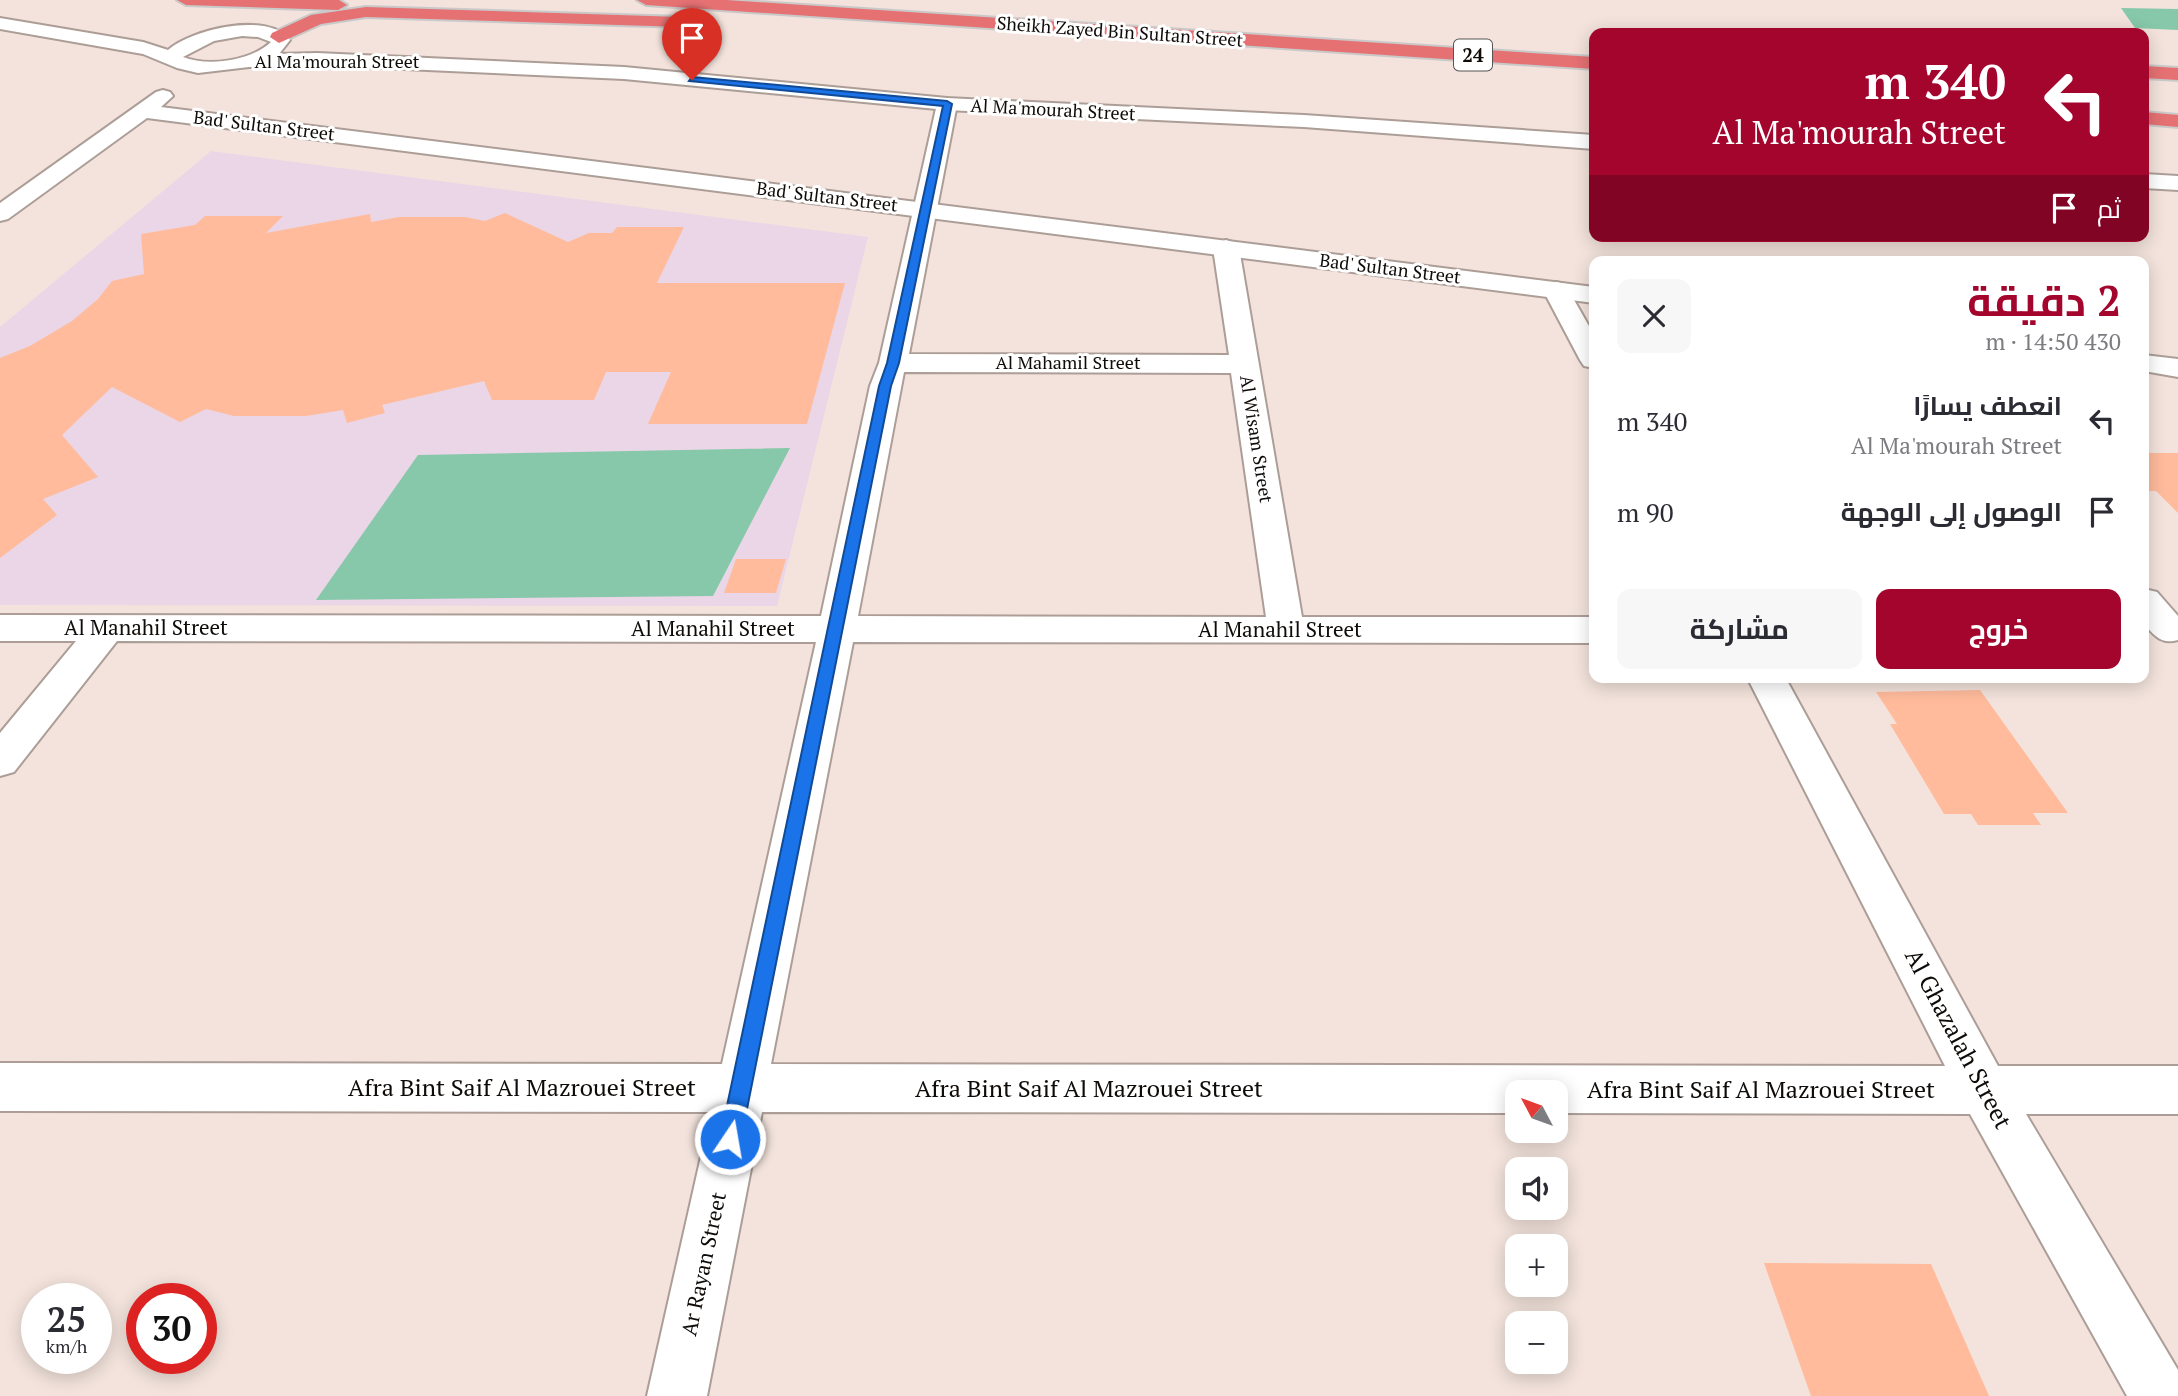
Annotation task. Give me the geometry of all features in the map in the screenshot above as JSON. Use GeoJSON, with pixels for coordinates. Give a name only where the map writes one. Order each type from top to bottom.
{"type":"FeatureCollection","features":[{"type":"Feature","properties":{"kind":"highway","name":"Sheikh Zayed Bin Sultan Street"},"geometry":{"type":"LineString","coordinates":[[186,0],[494,10],[566,9],[653,1],[1589,63]]}},
{"type":"Feature","properties":{"kind":"highway"},"geometry":{"type":"LineString","coordinates":[[280,40],[317,19],[354,12],[709,22],[753,19],[791,10]]}},
{"type":"Feature","properties":{"kind":"highway"},"geometry":{"type":"LineString","coordinates":[[2149,72],[2178,74]]}},
{"type":"Feature","properties":{"kind":"highway"},"geometry":{"type":"LineString","coordinates":[[2149,118],[2178,121]]}},
{"type":"Feature","properties":{"kind":"street"},"geometry":{"type":"LineString","coordinates":[[0,10],[93,29],[209,36]]}},
{"type":"Feature","properties":{"kind":"street"},"geometry":{"type":"LineString","coordinates":[[0,23],[49,35],[144,48],[172,58],[181,65],[222,65],[245,61],[266,54],[280,40]]}},
{"type":"Feature","properties":{"kind":"street","name":"Al Ma'mourah Street"},"geometry":{"type":"LineString","coordinates":[[209,36],[253,31],[321,51],[429,62]]}},
{"type":"Feature","properties":{"kind":"street"},"geometry":{"type":"LineString","coordinates":[[0,191],[151,83],[183,46],[209,36]]}},
{"type":"Feature","properties":{"kind":"street","name":"Al Ma'mourah Street"},"geometry":{"type":"LineString","coordinates":[[245,61],[310,58],[624,73],[947,104],[1304,121],[1589,142]]}},
{"type":"Feature","properties":{"kind":"street"},"geometry":{"type":"LineString","coordinates":[[0,214],[190,77],[222,65]]}},
{"type":"Feature","properties":{"kind":"street","name":"Ar Rayan Street"},"geometry":{"type":"LineString","coordinates":[[677,1396],[885,386],[893,363],[947,104]]}},
{"type":"Feature","properties":{"kind":"street","name":"Bad' Sultan Street"},"geometry":{"type":"LineString","coordinates":[[143,111],[1589,294]]}},
{"type":"Feature","properties":{"kind":"street"},"geometry":{"type":"LineString","coordinates":[[2149,181],[2178,183]]}},
{"type":"Feature","properties":{"kind":"street","name":"Al Wisam Street"},"geometry":{"type":"LineString","coordinates":[[1226,248],[1286,630]]}},
{"type":"Feature","properties":{"kind":"street"},"geometry":{"type":"LineString","coordinates":[[1556,290],[1589,351]]}},
{"type":"Feature","properties":{"kind":"street","name":"Al Mahamil Street"},"geometry":{"type":"LineString","coordinates":[[893,363],[1244,364]]}},
{"type":"Feature","properties":{"kind":"street"},"geometry":{"type":"LineString","coordinates":[[2149,364],[2178,368]]}},
{"type":"Feature","properties":{"kind":"street"},"geometry":{"type":"LineString","coordinates":[[2149,608],[2164,630]]}},
{"type":"Feature","properties":{"kind":"street","name":"Al Manahil Street"},"geometry":{"type":"LineString","coordinates":[[0,628],[1589,630]]}},
{"type":"Feature","properties":{"kind":"street"},"geometry":{"type":"LineString","coordinates":[[0,761],[107,628]]}},
{"type":"Feature","properties":{"kind":"street","name":"Al Ghazalah Street"},"geometry":{"type":"LineString","coordinates":[[1769,683],[1984,1090],[2160,1396]]}},
{"type":"Feature","properties":{"kind":"street","name":"Afra Bint Saif Al Mazrouei Street"},"geometry":{"type":"LineString","coordinates":[[0,1087],[2178,1090]]}},
{"type":"Feature","properties":{"kind":"shaded area"},"geometry":{"type":"Polygon","coordinates":[[[211,151],[868,237],[777,606],[0,605],[0,327],[211,151]]]}},
{"type":"Feature","properties":{"kind":"green space"},"geometry":{"type":"Polygon","coordinates":[[[2121,8],[2178,9],[2178,30],[2135,28],[2121,8]]]}},
{"type":"Feature","properties":{"kind":"green space"},"geometry":{"type":"Polygon","coordinates":[[[790,448],[713,596],[316,600],[418,455],[790,448]]]}},
{"type":"Feature","properties":{"kind":"building"},"geometry":{"type":"Polygon","coordinates":[[[505,213],[568,242],[589,233],[612,233],[617,227],[684,227],[657,283],[845,283],[807,424],[648,424],[671,372],[606,372],[594,400],[492,400],[484,381],[382,405],[385,413],[347,423],[343,410],[306,416],[234,416],[206,409],[180,422],[112,387],[62,435],[98,477],[43,499],[57,515],[0,558],[0,358],[30,346],[72,321],[98,299],[112,281],[144,274],[141,234],[195,225],[205,216],[283,216],[266,233],[370,214],[371,222],[399,217],[465,217],[485,221],[505,213]]]}},
{"type":"Feature","properties":{"kind":"building"},"geometry":{"type":"Polygon","coordinates":[[[2149,453],[2178,453],[2178,513],[2156,491],[2149,491],[2149,453]]]}},
{"type":"Feature","properties":{"kind":"building"},"geometry":{"type":"Polygon","coordinates":[[[736,559],[786,559],[776,593],[724,593],[736,559]]]}},
{"type":"Feature","properties":{"kind":"building"},"geometry":{"type":"Polygon","coordinates":[[[1980,690],[2068,813],[2033,813],[2041,825],[1978,825],[1971,814],[1944,814],[1890,724],[1897,724],[1876,692],[1980,690]]]}},
{"type":"Feature","properties":{"kind":"building"},"geometry":{"type":"Polygon","coordinates":[[[1764,1263],[1931,1264],[1989,1396],[1811,1396],[1764,1263]]]}},
{"type":"Feature","properties":{"kind":"route"},"geometry":{"type":"LineString","coordinates":[[692,80],[947,104],[893,363],[885,386],[730,1139]]}}]}
